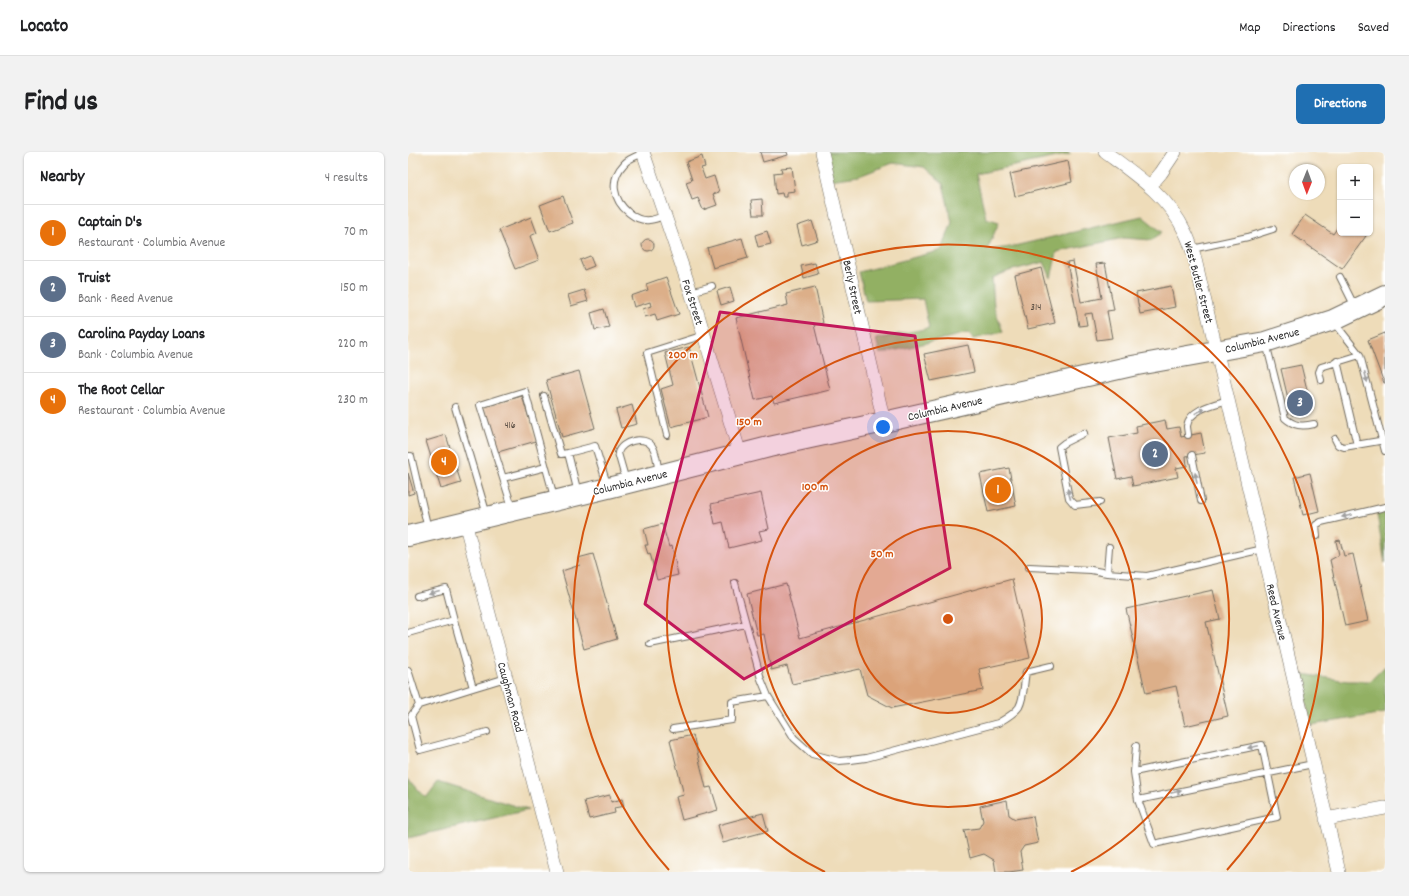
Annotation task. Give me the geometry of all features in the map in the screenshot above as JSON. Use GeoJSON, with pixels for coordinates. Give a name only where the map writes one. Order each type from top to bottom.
{"type":"FeatureCollection","features":[{"type":"Feature","properties":{"kind":"main road","name":"Columbia Avenue"},"geometry":{"type":"LineString","coordinates":[[408,536],[617,486],[740,454],[1132,366],[1266,342],[1333,320],[1385,295]]}},
{"type":"Feature","properties":{"kind":"street","name":"Berly Street"},"geometry":{"type":"LineString","coordinates":[[822,152],[884,422]]}},
{"type":"Feature","properties":{"kind":"street","name":"West Butler Street"},"geometry":{"type":"LineString","coordinates":[[1105,152],[1150,186],[1167,203],[1180,223],[1192,249],[1217,351]]}},
{"type":"Feature","properties":{"kind":"street"},"geometry":{"type":"LineString","coordinates":[[1150,186],[1175,152]]}},
{"type":"Feature","properties":{"kind":"street","name":"Fox Street"},"geometry":{"type":"LineString","coordinates":[[643,153],[691,292],[740,454]]}},
{"type":"Feature","properties":{"kind":"street","name":"Reed Avenue"},"geometry":{"type":"LineString","coordinates":[[1217,351],[1262,549],[1339,872]]}},
{"type":"Feature","properties":{"kind":"street","name":"Caughman Road"},"geometry":{"type":"LineString","coordinates":[[465,522],[557,872]]}},
{"type":"Feature","properties":{"kind":"street"},"geometry":{"type":"LineString","coordinates":[[1326,819],[1385,808]]}},
{"type":"Feature","properties":{"kind":"lane"},"geometry":{"type":"LineString","coordinates":[[643,153],[630,159],[619,171],[615,186],[616,197],[622,207],[633,216],[649,220],[664,216]]}},
{"type":"Feature","properties":{"kind":"lane"},"geometry":{"type":"LineString","coordinates":[[1192,249],[1248,237],[1273,229]]}},
{"type":"Feature","properties":{"kind":"lane"},"geometry":{"type":"LineString","coordinates":[[1340,277],[1356,310]]}},
{"type":"Feature","properties":{"kind":"lane"},"geometry":{"type":"LineString","coordinates":[[691,292],[712,286]]}},
{"type":"Feature","properties":{"kind":"lane"},"geometry":{"type":"LineString","coordinates":[[1333,320],[1360,355],[1384,440],[1385,451]]}},
{"type":"Feature","properties":{"kind":"lane"},"geometry":{"type":"LineString","coordinates":[[667,435],[646,352],[704,335]]}},
{"type":"Feature","properties":{"kind":"lane"},"geometry":{"type":"LineString","coordinates":[[1266,342],[1285,418],[1294,425],[1304,426],[1314,424]]}},
{"type":"Feature","properties":{"kind":"lane"},"geometry":{"type":"LineString","coordinates":[[1321,380],[1319,372],[1321,367],[1360,355]]}},
{"type":"Feature","properties":{"kind":"lane"},"geometry":{"type":"LineString","coordinates":[[1337,361],[1357,445]]}},
{"type":"Feature","properties":{"kind":"lane"},"geometry":{"type":"LineString","coordinates":[[513,511],[480,405],[524,391],[555,501]]}},
{"type":"Feature","properties":{"kind":"lane"},"geometry":{"type":"LineString","coordinates":[[544,396],[561,454],[596,446],[617,486]]}},
{"type":"Feature","properties":{"kind":"lane"},"geometry":{"type":"LineString","coordinates":[[1188,435],[1187,426],[1189,420],[1194,414],[1228,400]]}},
{"type":"Feature","properties":{"kind":"lane"},"geometry":{"type":"LineString","coordinates":[[455,407],[488,517]]}},
{"type":"Feature","properties":{"kind":"lane"},"geometry":{"type":"LineString","coordinates":[[1084,433],[1059,447],[1069,498],[1075,505],[1100,502]]}},
{"type":"Feature","properties":{"kind":"lane"},"geometry":{"type":"LineString","coordinates":[[1335,439],[1338,445],[1344,447],[1384,440]]}},
{"type":"Feature","properties":{"kind":"lane"},"geometry":{"type":"LineString","coordinates":[[617,486],[619,449],[623,445],[635,440],[643,440],[653,447],[660,474]]}},
{"type":"Feature","properties":{"kind":"lane"},"geometry":{"type":"LineString","coordinates":[[568,453],[578,495]]}},
{"type":"Feature","properties":{"kind":"lane"},"geometry":{"type":"LineString","coordinates":[[1192,455],[1201,501]]}},
{"type":"Feature","properties":{"kind":"lane"},"geometry":{"type":"LineString","coordinates":[[408,456],[411,456],[429,531]]}},
{"type":"Feature","properties":{"kind":"lane"},"geometry":{"type":"LineString","coordinates":[[503,478],[546,467]]}},
{"type":"Feature","properties":{"kind":"lane"},"geometry":{"type":"LineString","coordinates":[[1317,536],[1316,525],[1320,522],[1385,507]]}},
{"type":"Feature","properties":{"kind":"lane"},"geometry":{"type":"LineString","coordinates":[[1107,573],[1109,547]]}},
{"type":"Feature","properties":{"kind":"lane"},"geometry":{"type":"LineString","coordinates":[[1029,567],[1091,570],[1107,573],[1147,576],[1262,549]]}},
{"type":"Feature","properties":{"kind":"lane"},"geometry":{"type":"LineString","coordinates":[[735,583],[761,679],[768,696],[794,738],[802,747],[812,754],[825,759],[839,761],[866,758],[998,723],[1010,716],[1018,708],[1022,698],[1026,672],[1051,666]]}},
{"type":"Feature","properties":{"kind":"lane"},"geometry":{"type":"LineString","coordinates":[[417,596],[446,589],[473,688]]}},
{"type":"Feature","properties":{"kind":"lane"},"geometry":{"type":"LineString","coordinates":[[408,633],[454,620]]}},
{"type":"Feature","properties":{"kind":"lane"},"geometry":{"type":"LineString","coordinates":[[650,644],[746,624]]}},
{"type":"Feature","properties":{"kind":"lane"},"geometry":{"type":"LineString","coordinates":[[408,670],[419,705]]}},
{"type":"Feature","properties":{"kind":"lane"},"geometry":{"type":"LineString","coordinates":[[487,732],[420,750],[409,716],[419,705],[506,678]]}},
{"type":"Feature","properties":{"kind":"lane"},"geometry":{"type":"LineString","coordinates":[[673,729],[732,720],[732,702],[768,696]]}},
{"type":"Feature","properties":{"kind":"lane"},"geometry":{"type":"LineString","coordinates":[[1134,772],[1262,745],[1277,817],[1154,844],[1138,800],[1134,772],[1136,746]]}},
{"type":"Feature","properties":{"kind":"lane"},"geometry":{"type":"LineString","coordinates":[[1138,800],[1313,764]]}},
{"type":"Feature","properties":{"kind":"highlighted area"},"geometry":{"type":"Polygon","coordinates":[[[720,312],[915,336],[950,568],[744,679],[645,604],[720,312]]]}},
{"type":"Feature","properties":{"kind":"green space"},"geometry":{"type":"Polygon","coordinates":[[[822,152],[1067,152],[1071,154],[976,174],[986,218],[999,222],[987,250],[1010,247],[1142,216],[1162,232],[1152,240],[1123,238],[1057,252],[1051,278],[1044,262],[1009,271],[992,278],[994,307],[1003,332],[973,339],[968,333],[880,354],[876,339],[929,328],[923,299],[866,301],[859,272],[942,250],[952,222],[943,184],[924,167],[893,163],[859,176],[829,180],[822,152]]]}},
{"type":"Feature","properties":{"kind":"green space"},"geometry":{"type":"Polygon","coordinates":[[[1385,510],[1385,563],[1377,514],[1385,510]]]}},
{"type":"Feature","properties":{"kind":"green space"},"geometry":{"type":"Polygon","coordinates":[[[1385,666],[1385,713],[1311,725],[1302,686],[1302,674],[1348,681],[1370,681],[1385,666]]]}},
{"type":"Feature","properties":{"kind":"green space"},"geometry":{"type":"Polygon","coordinates":[[[408,778],[426,798],[438,782],[528,810],[408,838],[408,778]]]}},
{"type":"Feature","properties":{"kind":"building"},"geometry":{"type":"Polygon","coordinates":[[[760,152],[787,152],[788,155],[763,162],[760,152]]]}},
{"type":"Feature","properties":{"kind":"building"},"geometry":{"type":"Polygon","coordinates":[[[702,156],[705,167],[701,168],[705,179],[714,176],[719,192],[713,194],[717,205],[703,210],[698,198],[692,200],[686,182],[692,180],[686,162],[702,156]]]}},
{"type":"Feature","properties":{"kind":"building"},"geometry":{"type":"Polygon","coordinates":[[[1068,161],[1072,182],[1015,196],[1010,174],[1068,161]]]}},
{"type":"Feature","properties":{"kind":"building"},"geometry":{"type":"Polygon","coordinates":[[[792,167],[795,191],[787,192],[787,197],[783,197],[782,193],[776,194],[774,173],[782,172],[781,168],[792,167]]]}},
{"type":"Feature","properties":{"kind":"building"},"geometry":{"type":"Polygon","coordinates":[[[563,196],[573,223],[550,231],[540,205],[563,196]]]}},
{"type":"Feature","properties":{"kind":"building"},"geometry":{"type":"Polygon","coordinates":[[[762,199],[763,215],[753,215],[751,200],[762,199]]]}},
{"type":"Feature","properties":{"kind":"building"},"geometry":{"type":"Polygon","coordinates":[[[1305,215],[1333,234],[1337,228],[1337,236],[1366,236],[1342,269],[1292,234],[1305,215]]]}},
{"type":"Feature","properties":{"kind":"building"},"geometry":{"type":"Polygon","coordinates":[[[531,217],[537,233],[530,236],[539,260],[515,269],[499,230],[531,217]]]}},
{"type":"Feature","properties":{"kind":"building"},"geometry":{"type":"Polygon","coordinates":[[[812,221],[818,240],[802,245],[797,226],[812,221]]]}},
{"type":"Feature","properties":{"kind":"building"},"geometry":{"type":"Polygon","coordinates":[[[767,231],[771,244],[758,247],[755,235],[767,231]]]}},
{"type":"Feature","properties":{"kind":"building"},"geometry":{"type":"Polygon","coordinates":[[[742,238],[748,258],[713,268],[707,248],[742,238]]]}},
{"type":"Feature","properties":{"kind":"building"},"geometry":{"type":"Polygon","coordinates":[[[648,239],[652,241],[654,245],[652,249],[648,251],[644,249],[642,245],[644,241],[648,239]]]}},
{"type":"Feature","properties":{"kind":"building"},"geometry":{"type":"Polygon","coordinates":[[[590,256],[594,266],[584,270],[580,260],[590,256]]]}},
{"type":"Feature","properties":{"kind":"building"},"geometry":{"type":"Polygon","coordinates":[[[1073,261],[1081,302],[1102,298],[1096,264],[1105,263],[1114,310],[1107,311],[1112,338],[1097,340],[1092,313],[1085,314],[1087,325],[1079,326],[1067,262],[1073,261]]]}},
{"type":"Feature","properties":{"kind":"building"},"geometry":{"type":"Polygon","coordinates":[[[815,263],[818,274],[804,278],[801,266],[815,263]]]}},
{"type":"Feature","properties":{"kind":"building"},"geometry":{"type":"Polygon","coordinates":[[[1041,268],[1055,323],[1028,329],[1015,275],[1041,268]]]}},
{"type":"Feature","properties":{"kind":"building"},"geometry":{"type":"Polygon","coordinates":[[[666,277],[679,314],[657,321],[655,314],[645,317],[643,309],[651,306],[650,302],[634,307],[631,296],[648,290],[646,284],[666,277]]]}},
{"type":"Feature","properties":{"kind":"building"},"geometry":{"type":"Polygon","coordinates":[[[1171,286],[1175,307],[1140,314],[1136,293],[1171,286]]]}},
{"type":"Feature","properties":{"kind":"building"},"geometry":{"type":"Polygon","coordinates":[[[730,287],[734,301],[721,305],[717,291],[730,287]]]}},
{"type":"Feature","properties":{"kind":"building"},"geometry":{"type":"Polygon","coordinates":[[[815,287],[823,323],[814,325],[830,390],[774,403],[772,396],[755,400],[736,318],[788,305],[786,294],[815,287]]]}},
{"type":"Feature","properties":{"kind":"building"},"geometry":{"type":"Polygon","coordinates":[[[584,290],[588,301],[571,306],[568,295],[584,290]]]}},
{"type":"Feature","properties":{"kind":"building"},"geometry":{"type":"Polygon","coordinates":[[[604,309],[609,327],[595,330],[591,313],[604,309]]]}},
{"type":"Feature","properties":{"kind":"building"},"geometry":{"type":"Polygon","coordinates":[[[1385,333],[1385,383],[1384,383],[1368,340],[1385,333]]]}},
{"type":"Feature","properties":{"kind":"building"},"geometry":{"type":"Polygon","coordinates":[[[968,345],[974,372],[931,381],[924,354],[968,345]]]}},
{"type":"Feature","properties":{"kind":"building"},"geometry":{"type":"Polygon","coordinates":[[[689,347],[708,417],[671,427],[661,389],[673,385],[665,353],[689,347]]]}},
{"type":"Feature","properties":{"kind":"building"},"geometry":{"type":"Polygon","coordinates":[[[1301,365],[1312,410],[1292,415],[1281,369],[1301,365]]]}},
{"type":"Feature","properties":{"kind":"building"},"geometry":{"type":"Polygon","coordinates":[[[579,371],[595,428],[562,437],[546,380],[579,371]]]}},
{"type":"Feature","properties":{"kind":"building"},"geometry":{"type":"Polygon","coordinates":[[[522,396],[536,441],[498,452],[484,407],[522,396]]]}},
{"type":"Feature","properties":{"kind":"building"},"geometry":{"type":"Polygon","coordinates":[[[632,405],[637,424],[621,428],[616,410],[632,405]]]}},
{"type":"Feature","properties":{"kind":"building"},"geometry":{"type":"Polygon","coordinates":[[[1165,420],[1167,429],[1179,427],[1181,437],[1201,433],[1205,453],[1186,456],[1187,466],[1176,468],[1178,477],[1133,486],[1131,476],[1117,479],[1109,438],[1137,433],[1136,426],[1165,420]]]}},
{"type":"Feature","properties":{"kind":"building"},"geometry":{"type":"Polygon","coordinates":[[[446,435],[461,483],[441,489],[426,441],[446,435]]]}},
{"type":"Feature","properties":{"kind":"building"},"geometry":{"type":"Polygon","coordinates":[[[1009,468],[1016,506],[988,512],[980,474],[1009,468]]]}},
{"type":"Feature","properties":{"kind":"building"},"geometry":{"type":"Polygon","coordinates":[[[408,473],[414,493],[408,495],[408,473]]]}},
{"type":"Feature","properties":{"kind":"building"},"geometry":{"type":"Polygon","coordinates":[[[1310,473],[1319,511],[1303,515],[1294,477],[1310,473]]]}},
{"type":"Feature","properties":{"kind":"building"},"geometry":{"type":"Polygon","coordinates":[[[761,493],[769,529],[759,531],[762,540],[729,548],[723,522],[715,524],[711,504],[761,493]]]}},
{"type":"Feature","properties":{"kind":"building"},"geometry":{"type":"Polygon","coordinates":[[[662,524],[669,547],[672,546],[678,575],[657,580],[650,553],[648,554],[645,545],[648,545],[644,529],[662,524]]]}},
{"type":"Feature","properties":{"kind":"building"},"geometry":{"type":"Polygon","coordinates":[[[1340,540],[1344,556],[1353,554],[1368,621],[1345,626],[1330,560],[1339,555],[1336,541],[1340,540]]]}},
{"type":"Feature","properties":{"kind":"building"},"geometry":{"type":"Polygon","coordinates":[[[593,554],[617,639],[584,649],[562,571],[580,565],[578,558],[593,554]]]}},
{"type":"Feature","properties":{"kind":"building"},"geometry":{"type":"Polygon","coordinates":[[[1012,579],[1030,658],[979,669],[983,690],[892,708],[867,695],[860,669],[792,684],[787,666],[771,670],[764,634],[757,635],[747,594],[786,584],[800,638],[1012,579]]]}},
{"type":"Feature","properties":{"kind":"building"},"geometry":{"type":"Polygon","coordinates":[[[1213,590],[1220,619],[1206,622],[1228,716],[1185,726],[1176,686],[1146,693],[1126,609],[1213,590]]]}},
{"type":"Feature","properties":{"kind":"building"},"geometry":{"type":"Polygon","coordinates":[[[693,735],[706,788],[711,787],[718,810],[682,820],[676,797],[684,795],[670,740],[693,735]]]}},
{"type":"Feature","properties":{"kind":"building"},"geometry":{"type":"Polygon","coordinates":[[[610,795],[611,802],[622,799],[624,806],[614,808],[615,813],[589,819],[584,801],[610,795]]]}},
{"type":"Feature","properties":{"kind":"building"},"geometry":{"type":"Polygon","coordinates":[[[1007,800],[1009,815],[1015,819],[1033,816],[1038,843],[1024,846],[1020,852],[1023,870],[996,872],[994,860],[984,854],[970,858],[964,830],[979,828],[983,821],[980,806],[1007,800]]]}},
{"type":"Feature","properties":{"kind":"building"},"geometry":{"type":"Polygon","coordinates":[[[763,813],[768,831],[723,843],[718,825],[763,813]]]}},
{"type":"Feature","properties":{"kind":"place","name":"Carolina Payday Loans"},"geometry":{"type":"Point","coordinates":[1300,403]}},
{"type":"Feature","properties":{"kind":"place","name":"Truist"},"geometry":{"type":"Point","coordinates":[1155,454]}},
{"type":"Feature","properties":{"kind":"place","name":"The Root Cellar"},"geometry":{"type":"Point","coordinates":[444,462]}},
{"type":"Feature","properties":{"kind":"place","name":"Captain D's"},"geometry":{"type":"Point","coordinates":[998,490]}}]}
